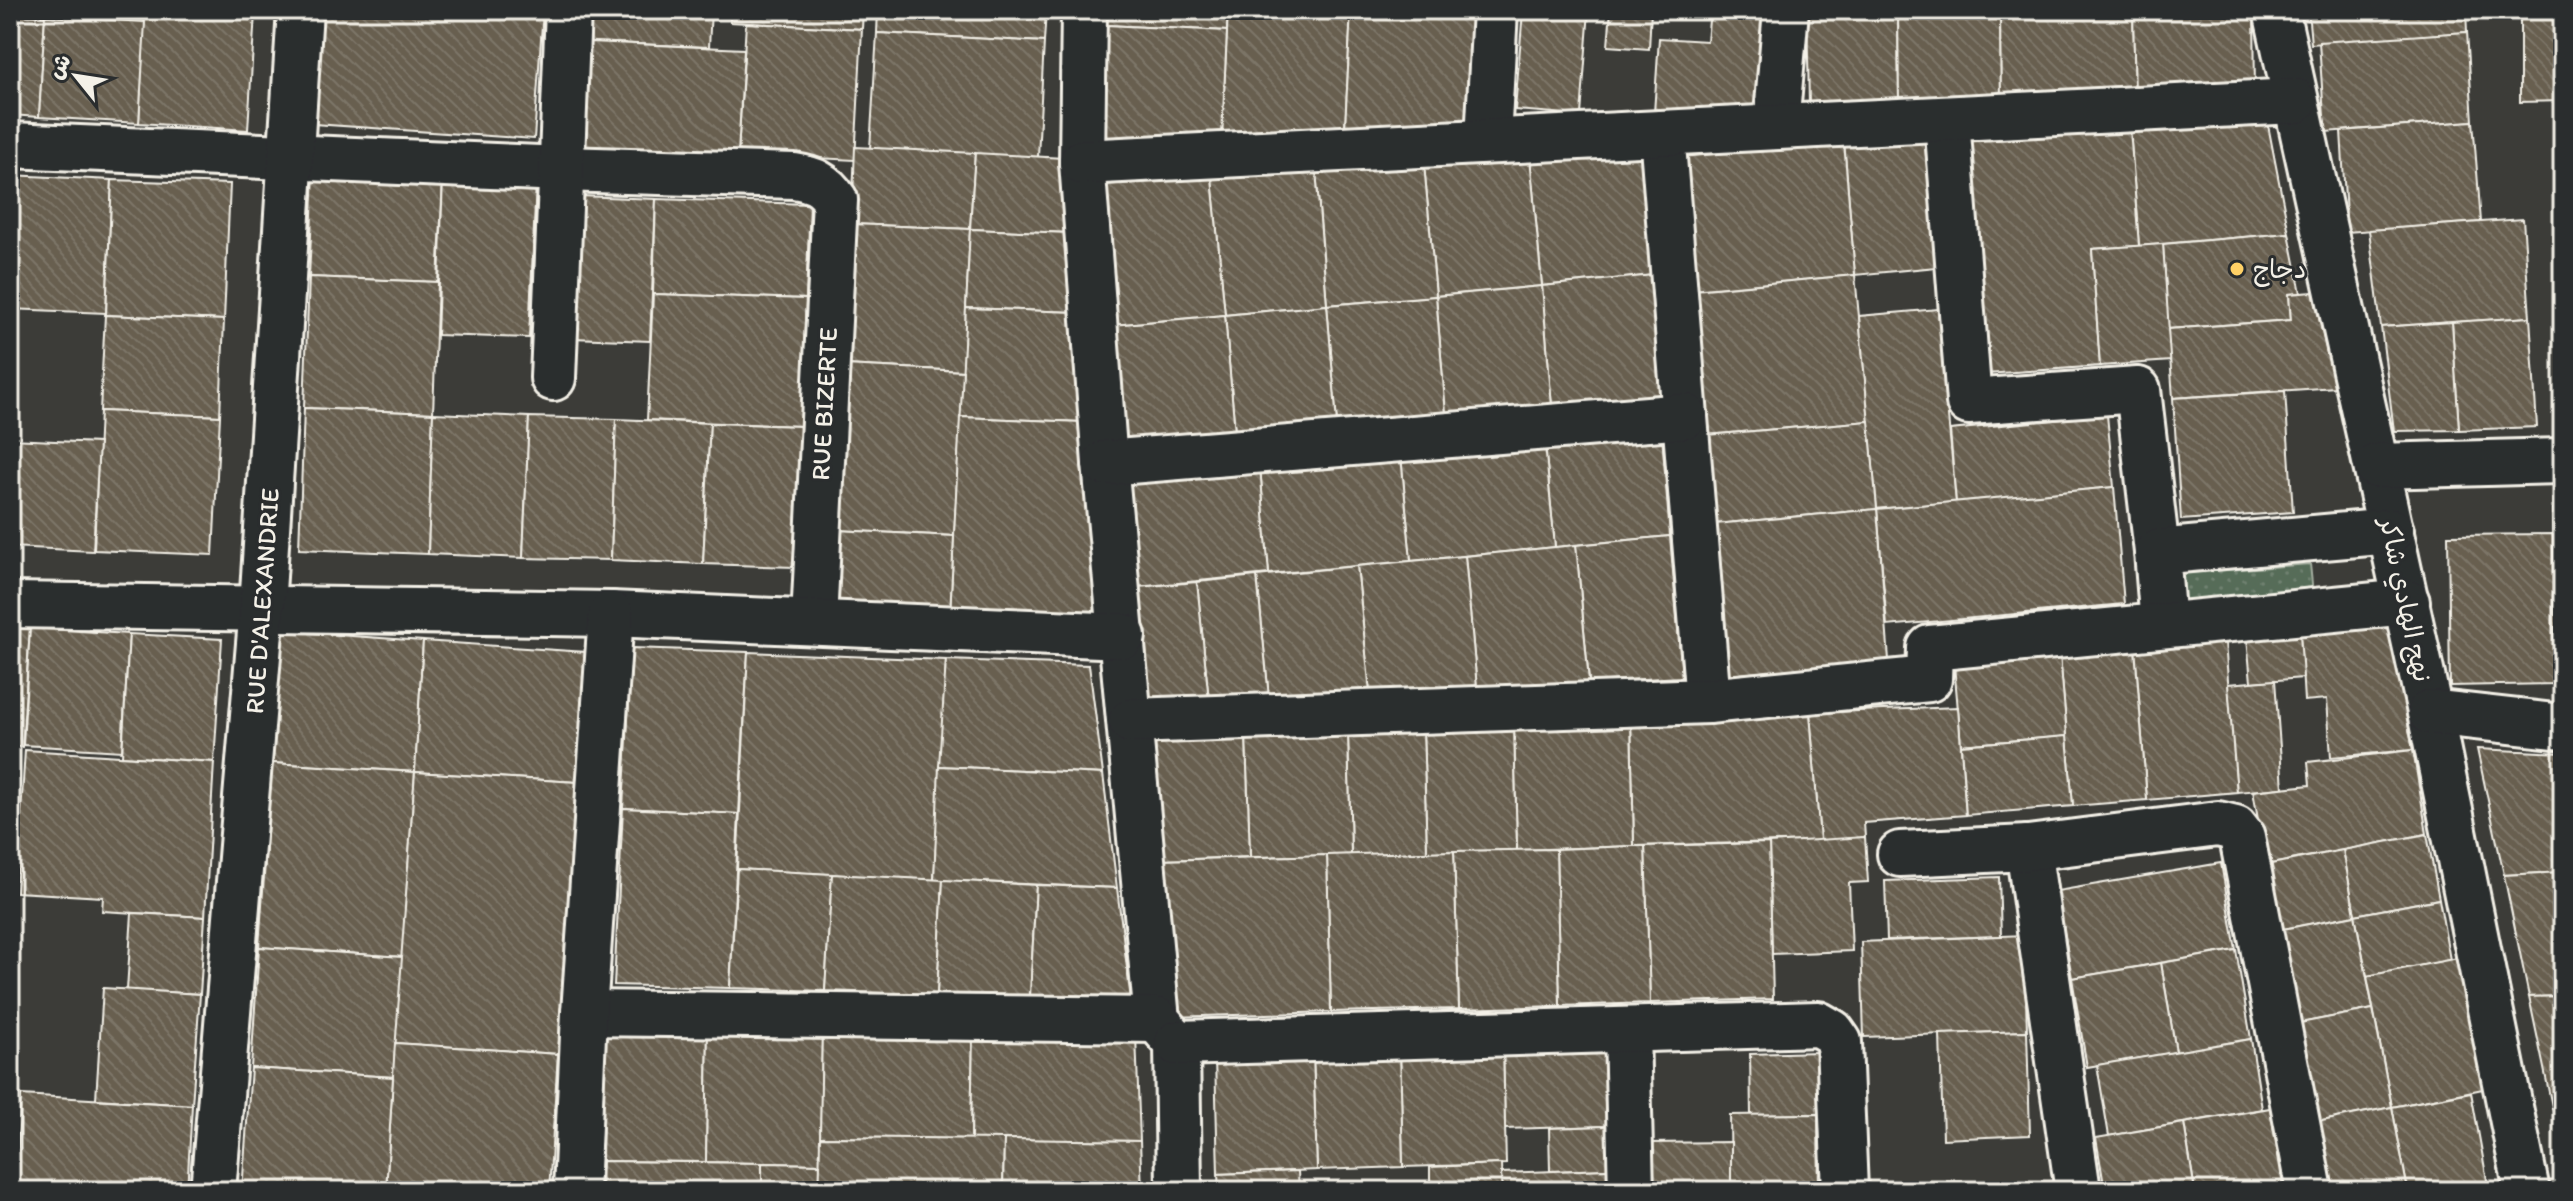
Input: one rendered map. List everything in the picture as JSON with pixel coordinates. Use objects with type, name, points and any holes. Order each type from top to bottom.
[{"type":"street","name":"RUE D'ALEXANDRIE","points":[[213,1191],[262,608],[300,10]]},
{"type":"street","points":[[553,378],[568,10]]},
{"type":"street","points":[[1084,10],[1082,162],[1105,463],[1167,1031],[1179,1191]]},
{"type":"street","points":[[1488,140],[1495,10]]},
{"type":"street","points":[[1776,127],[1786,10]]},
{"type":"street","name":"نهج الهادي شاكر","points":[[2276,10],[2430,712],[2538,1184]]},
{"type":"street","points":[[1082,162],[2295,101]]},
{"type":"street","points":[[1947,120],[1969,402],[2138,390],[2163,625]]},
{"type":"street","points":[[1662,133],[1708,701]]},
{"type":"street","points":[[10,145],[562,169]]},
{"type":"street","name":"RUE BIZERTE","points":[[562,169],[794,176],[812,179],[827,189],[835,200],[814,621]]},
{"type":"street","points":[[1105,463],[1685,416]]},
{"type":"street","points":[[2377,466],[2563,461]]},
{"type":"street","points":[[2157,552],[2391,531]]},
{"type":"street","points":[[1131,721],[1708,701],[1929,679],[1930,648],[2407,602]]},
{"type":"street","points":[[10,605],[611,614],[1123,636]]},
{"type":"street","points":[[576,1191],[584,1013],[611,614]]},
{"type":"street","points":[[2430,712],[2563,727]]},
{"type":"street","points":[[1900,854],[2028,848],[2218,824],[2237,830],[2242,837],[2310,1191]]},
{"type":"street","points":[[2028,848],[2078,1191]]},
{"type":"street","points":[[584,1013],[1167,1031],[1627,1031],[1818,1024],[1828,1029],[1839,1042],[1845,1191]]},
{"type":"street","points":[[1627,1031],[1631,1191]]},
{"type":"green space","points":[[2310,564],[2313,594],[2174,604],[2171,574]]},
{"type":"building","points":[[145,10],[255,12],[248,130],[139,123]]},
{"type":"building","points":[[322,10],[543,10],[534,139],[314,124]]},
{"type":"building","points":[[591,10],[711,10],[709,47],[590,42]]},
{"type":"building","points":[[730,10],[863,10],[862,29],[730,22]]},
{"type":"building","points":[[878,10],[1046,10],[1044,42],[877,33]]},
{"type":"building","points":[[1106,10],[1228,10],[1227,31],[1106,25]]},
{"type":"building","points":[[1228,10],[1351,10],[1345,128],[1222,135]]},
{"type":"building","points":[[1351,10],[1481,10],[1475,119],[1345,128]]},
{"type":"building","points":[[1523,10],[1589,10],[1581,115],[1515,110]]},
{"type":"building","points":[[1611,10],[1651,10],[1649,49],[1608,46]]},
{"type":"building","points":[[1710,10],[1772,10],[1765,108],[1654,113],[1659,38],[1707,41]]},
{"type":"building","points":[[1807,10],[1898,10],[1899,101],[1809,103]]},
{"type":"building","points":[[1898,10],[2000,10],[2001,99],[1899,101]]},
{"type":"building","points":[[2000,10],[2133,10],[2135,96],[2001,99]]},
{"type":"building","points":[[2133,10],[2254,10],[2255,93],[2135,96]]},
{"type":"building","points":[[2308,10],[2466,10],[2467,32],[2311,44]]},
{"type":"building","points":[[10,15],[45,16],[39,117],[10,115]]},
{"type":"building","points":[[45,16],[145,22],[139,123],[39,117]]},
{"type":"building","points":[[2563,17],[2563,101],[2520,102],[2520,18]]},
{"type":"building","points":[[746,23],[862,29],[855,160],[738,154]]},
{"type":"building","points":[[1106,25],[1227,31],[1222,135],[1102,143]]},
{"type":"building","points":[[2467,32],[2473,121],[2325,132],[2319,42]]},
{"type":"building","points":[[877,33],[1044,42],[1038,157],[870,149]]},
{"type":"building","points":[[590,42],[744,49],[738,154],[584,147]]},
{"type":"building","points":[[2267,120],[2289,233],[2139,246],[2130,129]]},
{"type":"building","points":[[2473,121],[2481,222],[2347,232],[2341,131]]},
{"type":"building","points":[[2130,129],[2139,246],[2092,249],[2100,366],[1986,374],[1971,140]]},
{"type":"building","points":[[1924,135],[1936,267],[1855,275],[1844,142]]},
{"type":"building","points":[[1844,142],[1855,275],[1694,290],[1682,157]]},
{"type":"building","points":[[855,147],[975,153],[970,229],[852,224]]},
{"type":"building","points":[[1644,149],[1654,275],[1542,286],[1530,157]]},
{"type":"building","points":[[975,153],[1063,158],[1069,233],[970,229]]},
{"type":"building","points":[[1530,157],[1542,286],[1436,296],[1424,164]]},
{"type":"building","points":[[1424,164],[1436,296],[1327,305],[1316,171]]},
{"type":"building","points":[[1316,171],[1327,305],[1225,315],[1212,178]]},
{"type":"building","points":[[314,174],[443,179],[438,282],[309,277]]},
{"type":"building","points":[[10,175],[112,180],[106,313],[10,309]]},
{"type":"building","points":[[1212,178],[1225,315],[1113,325],[1101,185]]},
{"type":"building","points":[[443,179],[536,181],[529,338],[437,335]]},
{"type":"building","points":[[112,180],[230,184],[224,320],[106,315]]},
{"type":"building","points":[[579,196],[656,199],[650,341],[573,338]]},
{"type":"building","points":[[656,199],[810,204],[806,299],[653,294]]},
{"type":"building","points":[[2523,219],[2530,317],[2381,327],[2369,230]]},
{"type":"building","points":[[852,224],[970,229],[963,371],[844,365]]},
{"type":"building","points":[[970,229],[1069,233],[1074,312],[966,308]]},
{"type":"building","points":[[2289,233],[2301,293],[2289,294],[2291,320],[2168,329],[2163,244]]},
{"type":"building","points":[[2163,244],[2171,361],[2100,366],[2092,249]]},
{"type":"building","points":[[1654,275],[1663,397],[1552,407],[1542,286]]},
{"type":"building","points":[[1855,275],[1869,421],[1707,435],[1694,290]]},
{"type":"building","points":[[309,277],[438,282],[433,413],[304,408]]},
{"type":"building","points":[[1542,286],[1552,407],[1446,415],[1436,296]]},
{"type":"building","points":[[2313,292],[2335,387],[2173,398],[2168,329],[2291,320],[2289,294]]},
{"type":"building","points":[[653,294],[806,299],[801,426],[647,420]]},
{"type":"building","points":[[1436,296],[1446,415],[1337,424],[1327,305]]},
{"type":"building","points":[[1327,305],[1337,424],[1235,433],[1225,315]]},
{"type":"building","points":[[966,308],[1074,312],[1082,422],[960,417]]},
{"type":"building","points":[[1938,309],[1956,502],[1877,509],[1859,316]]},
{"type":"building","points":[[105,315],[224,320],[220,416],[100,411]]},
{"type":"building","points":[[1225,315],[1235,433],[1124,442],[1113,325]]},
{"type":"building","points":[[2530,317],[2537,427],[2459,430],[2452,322]]},
{"type":"building","points":[[2452,322],[2459,430],[2394,431],[2381,327]]},
{"type":"building","points":[[844,365],[963,371],[954,536],[836,530]]},
{"type":"building","points":[[2285,391],[2293,512],[2181,520],[2173,398]]},
{"type":"building","points":[[304,408],[433,413],[428,554],[299,549]]},
{"type":"building","points":[[100,411],[220,416],[213,555],[94,550]]},
{"type":"building","points":[[433,413],[529,417],[523,558],[428,554]]},
{"type":"building","points":[[2107,415],[2114,487],[1956,502],[1950,430]]},
{"type":"building","points":[[529,417],[616,419],[611,560],[523,558]]},
{"type":"building","points":[[960,417],[1082,422],[1096,620],[950,613]]},
{"type":"building","points":[[616,419],[710,423],[703,564],[611,560]]},
{"type":"building","points":[[1869,421],[1877,509],[1715,524],[1707,435]]},
{"type":"building","points":[[710,423],[801,426],[795,567],[703,564]]},
{"type":"building","points":[[1662,435],[1670,536],[1555,547],[1545,445]]},
{"type":"building","points":[[10,439],[99,443],[93,551],[10,547]]},
{"type":"building","points":[[1545,445],[1555,547],[1411,561],[1401,456]]},
{"type":"building","points":[[1401,456],[1411,561],[1269,574],[1260,467]]},
{"type":"building","points":[[1260,467],[1269,574],[1138,587],[1128,478]]},
{"type":"building","points":[[2114,487],[2124,604],[1887,626],[1877,509]]},
{"type":"building","points":[[1877,509],[1889,660],[1728,675],[1715,524]]},
{"type":"building","points":[[2552,509],[2563,509],[2563,645],[2554,645]]},
{"type":"building","points":[[836,530],[954,536],[950,613],[832,608]]},
{"type":"building","points":[[2553,534],[2554,684],[2450,686],[2448,535]]},
{"type":"building","points":[[1670,536],[1682,677],[1589,682],[1576,545]]},
{"type":"building","points":[[1576,545],[1589,682],[1477,688],[1465,556]]},
{"type":"building","points":[[1465,556],[1477,688],[1370,693],[1357,566]]},
{"type":"building","points":[[1357,566],[1370,693],[1269,698],[1257,576]]},
{"type":"building","points":[[1257,576],[1269,698],[1209,701],[1197,582]]},
{"type":"building","points":[[1197,582],[1209,701],[1150,704],[1138,587]]},
{"type":"building","points":[[10,626],[30,628],[22,747],[10,746]]},
{"type":"building","points":[[2390,626],[2413,750],[2331,757],[2327,699],[2304,701],[2300,634]]},
{"type":"building","points":[[30,628],[129,634],[122,751],[23,745]]},
{"type":"building","points":[[280,631],[423,641],[415,772],[272,763]]},
{"type":"building","points":[[129,634],[222,639],[214,762],[122,756]]},
{"type":"building","points":[[2300,634],[2303,678],[2251,682],[2247,638]]},
{"type":"building","points":[[423,641],[586,652],[577,782],[415,772]]},
{"type":"building","points":[[2225,642],[2237,792],[2147,800],[2135,649]]},
{"type":"building","points":[[632,648],[748,652],[739,814],[623,808]]},
{"type":"building","points":[[2135,649],[2147,800],[2073,806],[2060,655]]},
{"type":"building","points":[[748,652],[946,660],[934,880],[737,869]]},
{"type":"building","points":[[2060,655],[2067,736],[1961,745],[1954,664]]},
{"type":"building","points":[[946,660],[1089,665],[1103,774],[939,766]]},
{"type":"building","points":[[2275,680],[2283,788],[2237,792],[2228,684]]},
{"type":"building","points":[[1958,707],[1966,815],[1864,823],[1865,837],[1820,841],[1810,713]]},
{"type":"building","points":[[1810,713],[1820,841],[1634,846],[1631,721]]},
{"type":"building","points":[[1631,721],[1634,846],[1517,850],[1514,726]]},
{"type":"building","points":[[1514,726],[1517,850],[1427,852],[1423,730]]},
{"type":"building","points":[[1423,730],[1427,852],[1351,855],[1348,734]]},
{"type":"building","points":[[1348,734],[1351,855],[1250,857],[1246,738]]},
{"type":"building","points":[[2067,736],[2073,806],[1966,815],[1961,745]]},
{"type":"building","points":[[1246,738],[1250,857],[1162,860],[1155,742]]},
{"type":"building","points":[[2477,749],[2563,753],[2563,872],[2504,875]]},
{"type":"building","points":[[25,750],[214,762],[205,917],[102,911],[103,897],[16,892]]},
{"type":"building","points":[[2413,750],[2427,834],[2266,865],[2253,791],[2310,785],[2308,762]]},
{"type":"building","points":[[272,763],[415,772],[402,957],[259,947]]},
{"type":"building","points":[[939,766],[1103,774],[1117,888],[934,880]]},
{"type":"building","points":[[415,772],[577,782],[558,1054],[395,1043]]},
{"type":"building","points":[[623,808],[739,814],[730,988],[614,985]]},
{"type":"building","points":[[2427,834],[2439,899],[2355,915],[2343,850]]},
{"type":"building","points":[[1865,837],[1868,882],[1849,883],[1852,951],[1772,954],[1769,843]]},
{"type":"building","points":[[1769,843],[1773,999],[1650,1003],[1645,846]]},
{"type":"building","points":[[1645,846],[1650,1003],[1560,1006],[1556,849]]},
{"type":"building","points":[[1556,849],[1560,1006],[1459,1009],[1454,851]]},
{"type":"building","points":[[2343,850],[2355,915],[2278,930],[2266,865]]},
{"type":"building","points":[[1454,851],[1459,1009],[1331,1012],[1327,855]]},
{"type":"building","points":[[1327,855],[1331,1012],[1172,1017],[1162,860]]},
{"type":"building","points":[[2221,863],[2236,950],[2072,978],[2057,891]]},
{"type":"building","points":[[737,869],[832,874],[825,991],[730,988]]},
{"type":"building","points":[[2563,872],[2563,996],[2529,997],[2504,875]]},
{"type":"building","points":[[832,874],[943,880],[937,995],[825,991]]},
{"type":"building","points":[[1999,877],[2001,936],[1887,940],[1885,881]]},
{"type":"building","points":[[943,880],[1036,885],[1030,997],[937,995]]},
{"type":"building","points":[[1036,885],[1117,888],[1131,1000],[1030,997]]},
{"type":"building","points":[[2439,899],[2450,960],[2367,976],[2355,915]]},
{"type":"building","points":[[132,913],[205,917],[200,994],[127,990]]},
{"type":"building","points":[[2355,915],[2373,1009],[2295,1024],[2278,930]]},
{"type":"building","points":[[2024,935],[2027,1031],[1864,1037],[1861,942]]},
{"type":"building","points":[[259,947],[402,957],[393,1077],[251,1068]]},
{"type":"building","points":[[2236,950],[2251,1039],[2176,1052],[2161,963]]},
{"type":"building","points":[[2458,958],[2483,1089],[2392,1107],[2367,976]]},
{"type":"building","points":[[2161,963],[2176,1052],[2087,1067],[2072,978]]},
{"type":"building","points":[[103,988],[200,994],[192,1105],[96,1099]]},
{"type":"building","points":[[2563,996],[2563,1115],[2554,1116],[2529,997]]},
{"type":"building","points":[[2373,1009],[2392,1107],[2312,1123],[2295,1024]]},
{"type":"building","points":[[604,1027],[708,1029],[706,1162],[602,1161]]},
{"type":"building","points":[[708,1029],[822,1030],[820,1164],[706,1162]]},
{"type":"building","points":[[822,1030],[973,1033],[971,1139],[820,1137]]},
{"type":"building","points":[[2027,1031],[2030,1135],[1943,1139],[1940,1034]]},
{"type":"building","points":[[973,1033],[1136,1035],[1140,1141],[971,1139]]},
{"type":"building","points":[[2251,1039],[2262,1109],[2109,1136],[2097,1065]]},
{"type":"building","points":[[395,1043],[558,1054],[549,1191],[386,1191]]},
{"type":"building","points":[[1605,1044],[1607,1126],[1505,1129],[1503,1048]]},
{"type":"building","points":[[1503,1048],[1506,1164],[1403,1167],[1400,1051]]},
{"type":"building","points":[[1400,1051],[1403,1167],[1317,1170],[1313,1054]]},
{"type":"building","points":[[1817,1052],[1818,1114],[1751,1115],[1750,1054]]},
{"type":"building","points":[[1313,1054],[1317,1170],[1218,1174],[1215,1057]]},
{"type":"building","points":[[251,1068],[393,1077],[386,1191],[242,1191]]},
{"type":"building","points":[[2471,1092],[2489,1191],[2408,1191],[2392,1107]]},
{"type":"building","points":[[21,1095],[192,1105],[187,1191],[15,1191]]},
{"type":"building","points":[[2392,1107],[2408,1191],[2325,1191],[2312,1123]]},
{"type":"building","points":[[2270,1108],[2284,1191],[2195,1191],[2184,1123]]},
{"type":"building","points":[[1818,1114],[1819,1191],[1731,1191],[1730,1115]]},
{"type":"building","points":[[2184,1123],[2195,1191],[2105,1191],[2096,1138]]},
{"type":"building","points":[[1607,1126],[1609,1169],[1550,1171],[1549,1128]]},
{"type":"building","points":[[820,1137],[1004,1139],[1003,1191],[819,1191]]},
{"type":"building","points":[[1004,1139],[1140,1141],[1142,1191],[1003,1191]]},
{"type":"building","points":[[1731,1142],[1731,1191],[1647,1191],[1647,1143]]},
{"type":"building","points":[[602,1161],[762,1163],[762,1191],[601,1191]]},
{"type":"building","points":[[762,1163],[820,1164],[819,1191],[762,1191]]},
{"type":"building","points":[[1501,1164],[1502,1191],[1430,1191],[1430,1167]]},
{"type":"building","points":[[1609,1169],[1610,1191],[1502,1191],[1501,1173]]},
{"type":"building","points":[[1298,1171],[1299,1191],[1219,1191],[1218,1174]]},
{"type":"building","points":[[1430,1185],[1430,1191],[1299,1191],[1299,1190]]},
{"type":"place","name":"دجاج","points":[[2237,269]]}]
